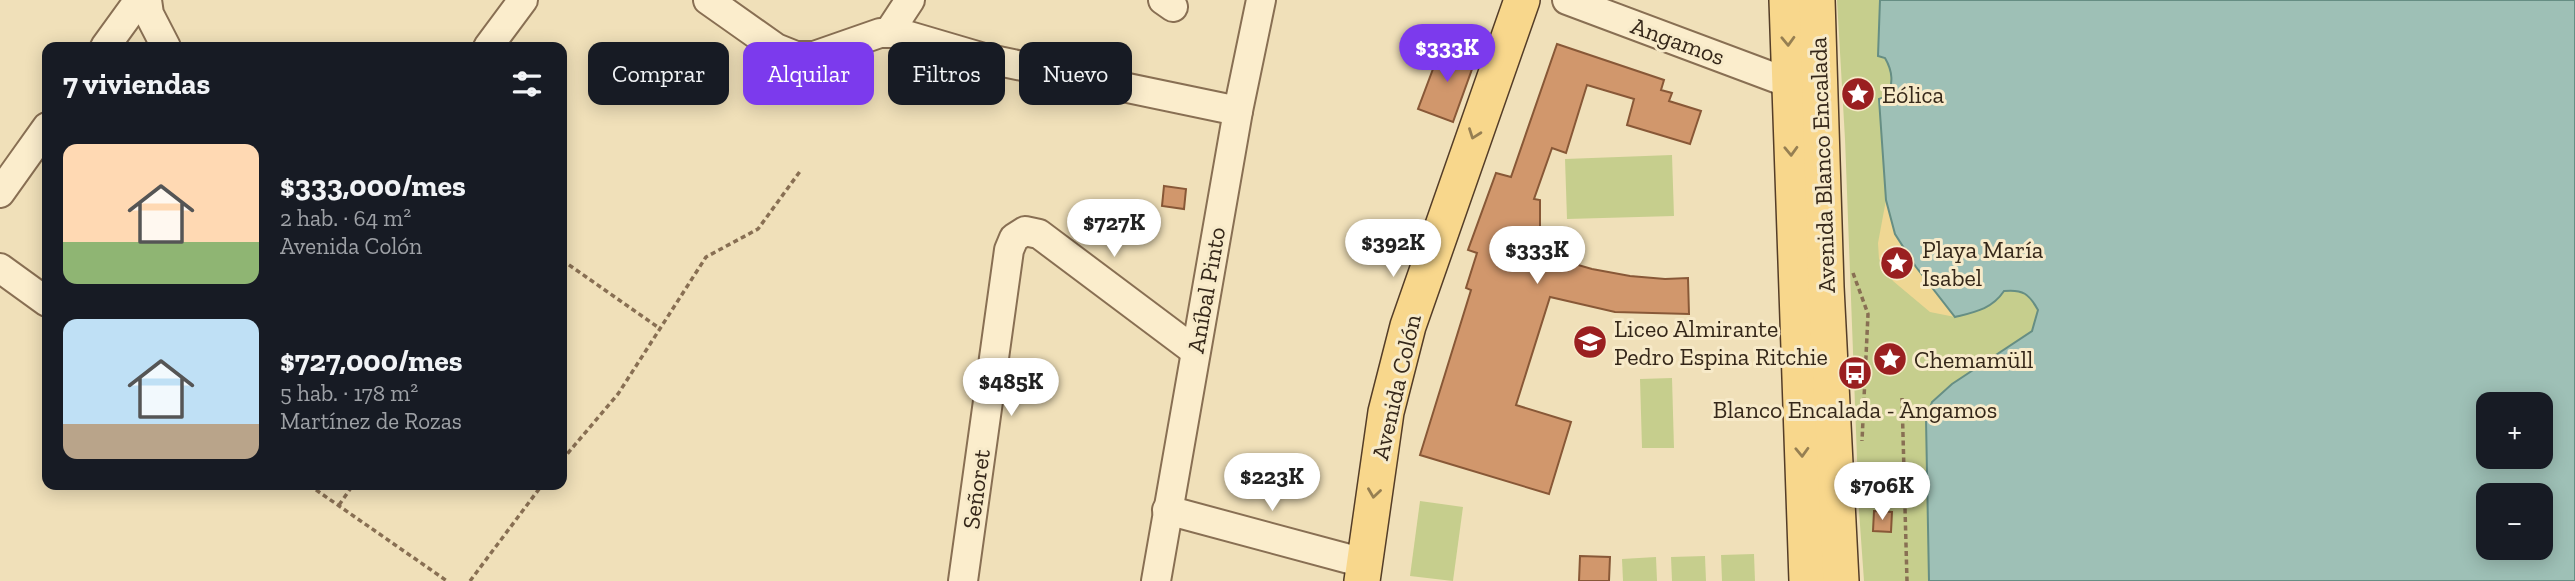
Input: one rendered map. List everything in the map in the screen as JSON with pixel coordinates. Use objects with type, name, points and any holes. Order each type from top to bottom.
[{"type":"main road","name":"Avenida Colón","points":[[1363,572],[1386,412],[1405,337],[1522,0]]},
{"type":"main road","name":"Avenida Blanco Encalada","points":[[1787,0],[1807,581]]},
{"type":"main road","name":"Avenida Blanco Encalada","points":[[1817,0],[1840,581]]},
{"type":"street","points":[[109,42],[139,0]]},
{"type":"street","points":[[147,0],[149,13],[164,42]]},
{"type":"street","points":[[492,42],[523,0]]},
{"type":"street","points":[[708,0],[776,48],[796,57],[814,56],[889,32],[911,35],[984,58],[1038,71],[1238,111]]},
{"type":"street","points":[[889,32],[910,0]]},
{"type":"street","name":"Aníbal Pinto","points":[[1156,581],[1238,111],[1261,0]]},
{"type":"street","name":"Angamos","points":[[1567,0],[1790,83]]},
{"type":"street","points":[[0,193],[42,134]]},
{"type":"street","name":"Señoret","points":[[963,581],[1009,250],[1014,238],[1032,231],[1039,234],[1195,351]]},
{"type":"street","points":[[0,268],[42,298]]},
{"type":"street","points":[[1167,510],[1363,572]]},
{"type":"path","points":[[567,454],[618,394],[706,257],[758,229],[801,170]]},
{"type":"path","points":[[567,264],[659,328]]},
{"type":"path","points":[[1902,398],[1907,581]]},
{"type":"path","points":[[316,490],[447,581]]},
{"type":"path","points":[[339,505],[350,490]]},
{"type":"path","points":[[470,581],[538,490]]},
{"type":"green space","points":[[1837,0],[1880,0],[1878,56],[1885,58],[1891,78],[1885,97],[1886,196],[2029,295],[2038,310],[2032,331],[1952,384],[1932,402],[1926,419],[1929,581],[1864,581]]},
{"type":"green space","points":[[1672,155],[1674,216],[1567,219],[1565,159]]},
{"type":"green space","points":[[1672,378],[1674,448],[1642,448],[1640,379]]},
{"type":"green space","points":[[1420,501],[1463,507],[1453,581],[1410,576]]},
{"type":"green space","points":[[1754,554],[1755,581],[1722,581],[1721,555]]},
{"type":"green space","points":[[1705,556],[1706,581],[1672,581],[1671,557]]},
{"type":"green space","points":[[1656,557],[1657,581],[1623,581],[1622,559]]},
{"type":"sand","name":"Playa María Isabel","points":[[1886,200],[1895,234],[1916,267],[1955,317],[1930,312],[1893,281],[1879,259],[1878,243]]},
{"type":"water","points":[[1880,0],[2575,0],[2575,581],[1929,581],[1926,419],[1932,402],[1952,384],[2032,331],[2038,310],[2025,294],[2004,291],[1988,306],[1955,317],[1916,267],[1895,234],[1886,200],[1879,99],[1885,97],[1890,88],[1891,78],[1885,58],[1878,56]]},
{"type":"building","points":[[1557,44],[1664,80],[1661,90],[1672,93],[1669,101],[1701,111],[1690,144],[1627,125],[1634,99],[1587,85],[1566,153],[1552,148],[1534,199],[1540,200],[1540,254],[1592,269],[1630,276],[1688,278],[1689,314],[1615,312],[1550,297],[1516,405],[1571,422],[1549,494],[1420,455],[1471,290],[1466,288],[1477,253],[1468,250],[1496,173],[1511,177]]},
{"type":"building","points":[[1442,45],[1476,58],[1453,122],[1418,109]]},
{"type":"building","points":[[1164,186],[1186,189],[1184,209],[1162,206]]},
{"type":"building","points":[[1874,511],[1892,512],[1891,532],[1873,531]]},
{"type":"building","points":[[1580,556],[1610,557],[1609,581],[1579,581]]},
{"type":"place","name":"Eólica","points":[[1858,94]]},
{"type":"place","name":"Playa María Isabel","points":[[1897,263]]},
{"type":"place","name":"Liceo Almirante Pedro Espina Ritchie","points":[[1590,342]]},
{"type":"place","name":"Chemamüll","points":[[1890,359]]},
{"type":"place","name":"Blanco Encalada - Angamos","points":[[1855,373]]}]
